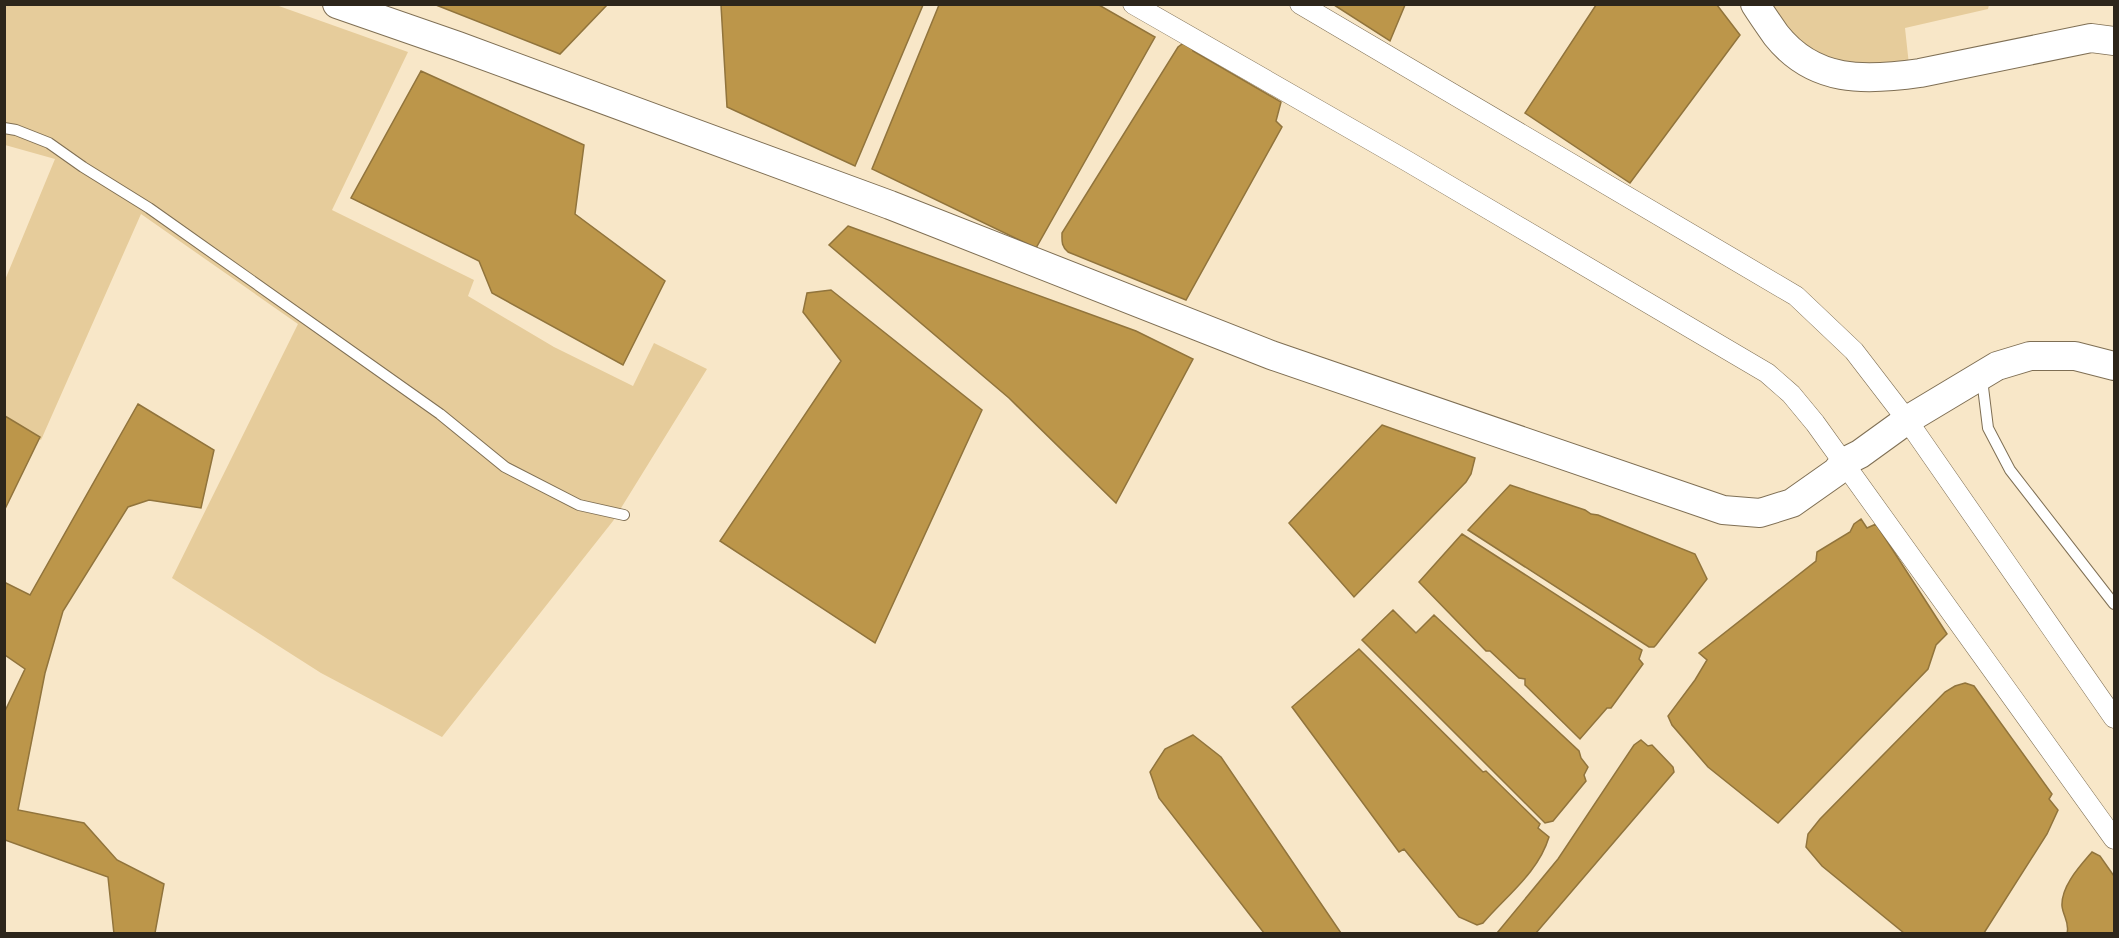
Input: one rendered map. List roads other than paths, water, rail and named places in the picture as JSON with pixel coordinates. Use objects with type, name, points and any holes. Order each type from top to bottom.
[{"type":"street","points":[[337,4],[458,46],[890,205],[1271,356],[1723,510],[1760,513],[1792,503],[1903,423],[1997,366],[2030,356],[2075,356],[2115,366]]},
{"type":"street","points":[[1133,4],[1407,161],[1767,373],[1791,394],[1852,458],[2115,839]]},
{"type":"street","points":[[1300,4],[1796,296],[1854,351],[2115,718]]},
{"type":"street","points":[[1755,4],[1777,36],[1800,58],[1817,69],[1860,77],[1892,77],[1920,73],[2091,38],[2115,41]]},
{"type":"lane","points":[[4,128],[16,130],[49,143],[149,208],[440,414],[505,467],[579,505],[624,515]]},
{"type":"lane","points":[[1982,375],[1988,428],[2010,470],[2115,604]]}]
